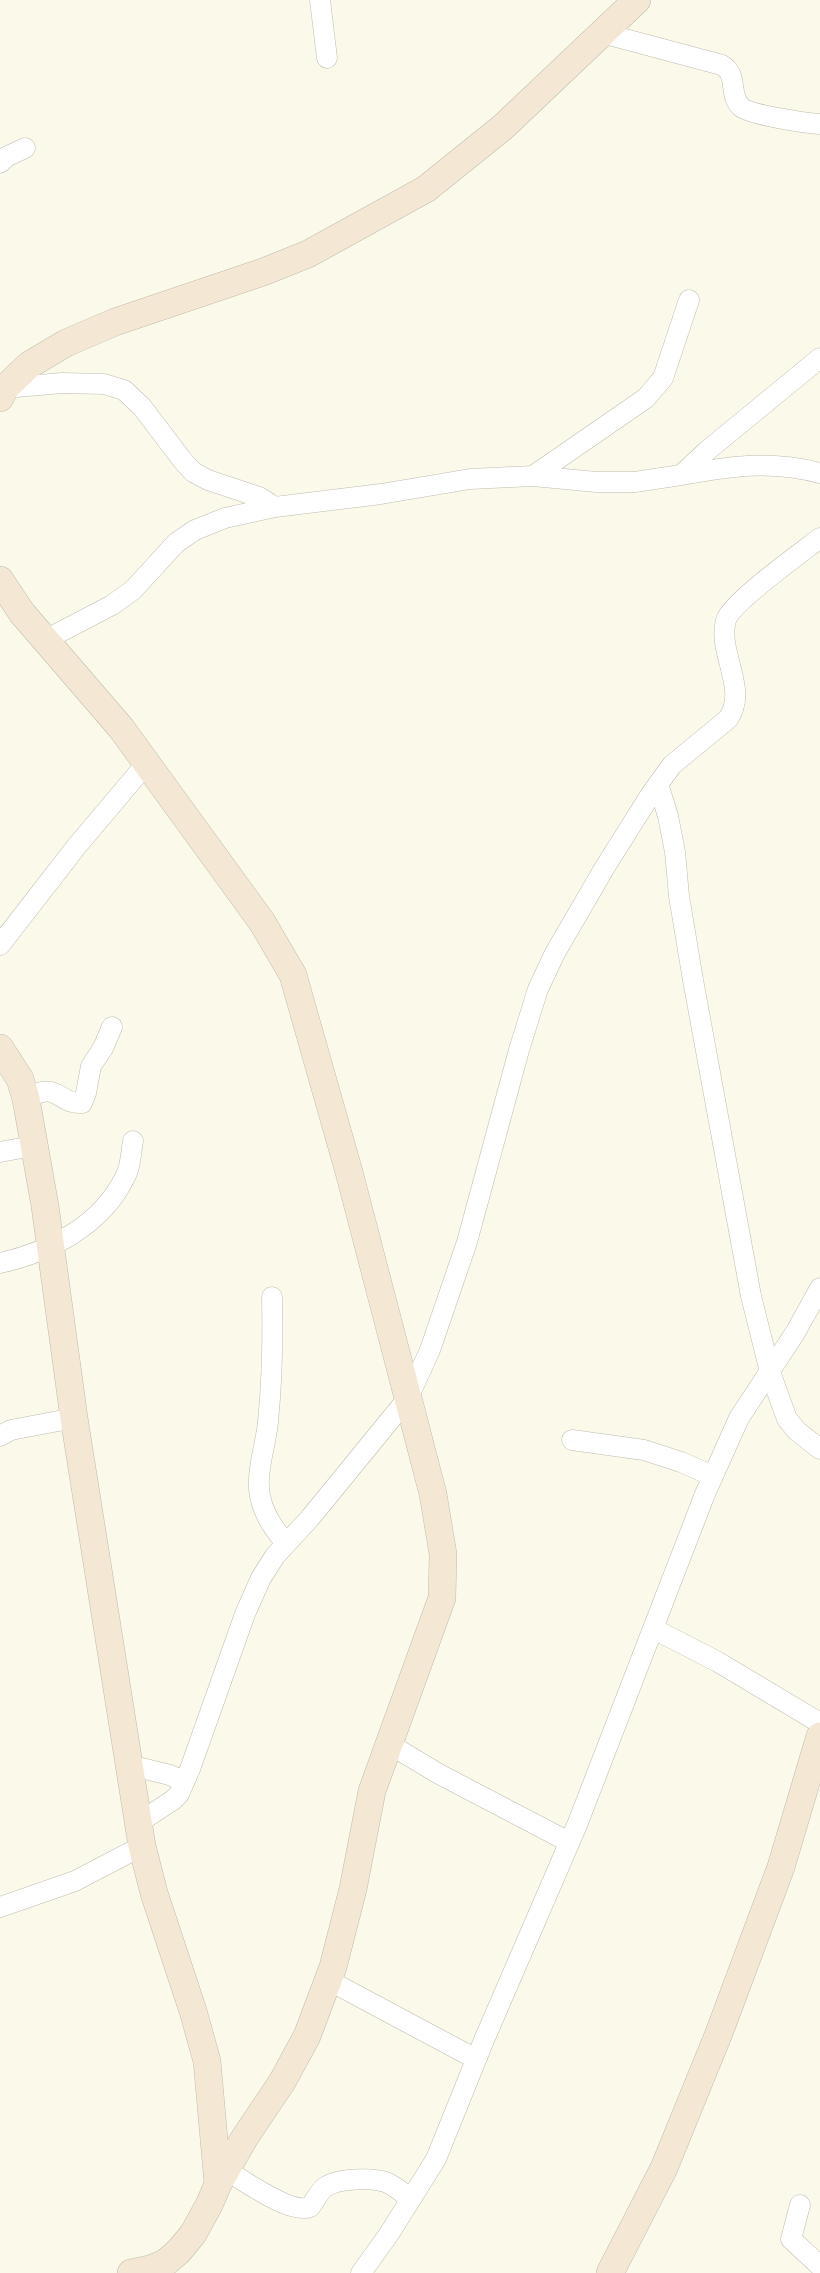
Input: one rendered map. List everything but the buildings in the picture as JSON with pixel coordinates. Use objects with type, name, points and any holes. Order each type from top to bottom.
[{"type":"street","points":[[320,0],[327,58]]},
{"type":"street","points":[[3,393],[29,365],[66,343],[115,322],[263,272],[308,254],[426,189],[503,127],[637,0]]},
{"type":"street","points":[[602,33],[722,65],[732,74],[736,100],[741,107],[751,113],[820,124]]},
{"type":"street","points":[[0,163],[6,157],[25,148]]},
{"type":"street","points":[[533,476],[646,398],[654,389],[663,378],[689,300]]},
{"type":"street","points":[[681,475],[820,358]]},
{"type":"street","points":[[3,393],[62,383],[104,384],[124,390],[142,407],[193,472],[208,480],[259,497],[275,507]]},
{"type":"street","points":[[47,639],[112,605],[133,590],[176,543],[195,530],[225,518],[275,507],[381,494],[470,479],[533,476],[576,481],[626,482],[765,464],[795,466],[820,473]]},
{"type":"street","points":[[0,1906],[75,1881],[140,1835],[173,1800],[184,1782],[245,1614],[261,1578],[275,1556],[408,1398],[430,1350],[467,1242],[519,1050],[538,989],[555,952],[605,867],[672,765],[728,719],[735,710],[736,693],[725,635],[726,619],[742,601],[820,538]]},
{"type":"street","points":[[0,580],[22,613],[47,639],[121,728],[262,922],[293,975],[349,1172],[433,1494],[443,1554],[442,1598],[372,1791],[353,1889],[328,1980],[307,2036],[287,2073],[222,2177],[193,2234],[165,2263],[131,2273]]},
{"type":"street","points":[[0,945],[76,847],[146,764]]},
{"type":"street","points":[[658,784],[668,816],[693,980],[751,1296],[770,1372],[786,1419],[820,1449]]},
{"type":"street","points":[[26,1099],[46,1091],[57,1092],[74,1104],[82,1103],[87,1093],[91,1066],[103,1048],[112,1027]]},
{"type":"street","points":[[0,1048],[20,1079],[26,1099],[140,1835],[154,1893],[207,2061],[222,2177]]},
{"type":"street","points":[[0,1263],[50,1246],[88,1223],[116,1194],[127,1174],[133,1141]]},
{"type":"street","points":[[0,1152],[33,1146]]},
{"type":"street","points":[[361,2273],[389,2235],[436,2159],[476,2059],[569,1842],[713,1476],[740,1418],[795,1334],[820,1288]]},
{"type":"street","points":[[272,1297],[273,1334],[269,1413],[260,1468],[260,1499],[271,1524],[286,1544]]},
{"type":"street","points":[[0,1436],[11,1430],[74,1418]]},
{"type":"street","points":[[572,1440],[644,1450],[681,1462],[713,1476]]},
{"type":"street","points":[[654,1629],[718,1662],[820,1723]]},
{"type":"street","points":[[610,2273],[664,2168],[719,2033],[781,1866],[820,1736]]},
{"type":"street","points":[[389,1744],[439,1774],[569,1842]]},
{"type":"street","points":[[129,1765],[170,1775],[184,1782]]},
{"type":"street","points":[[328,1980],[476,2059]]},
{"type":"street","points":[[222,2177],[299,2209],[310,2207],[322,2189],[339,2181],[361,2180],[389,2183],[411,2199]]},
{"type":"street","points":[[800,2205],[791,2239],[820,2266]]}]
